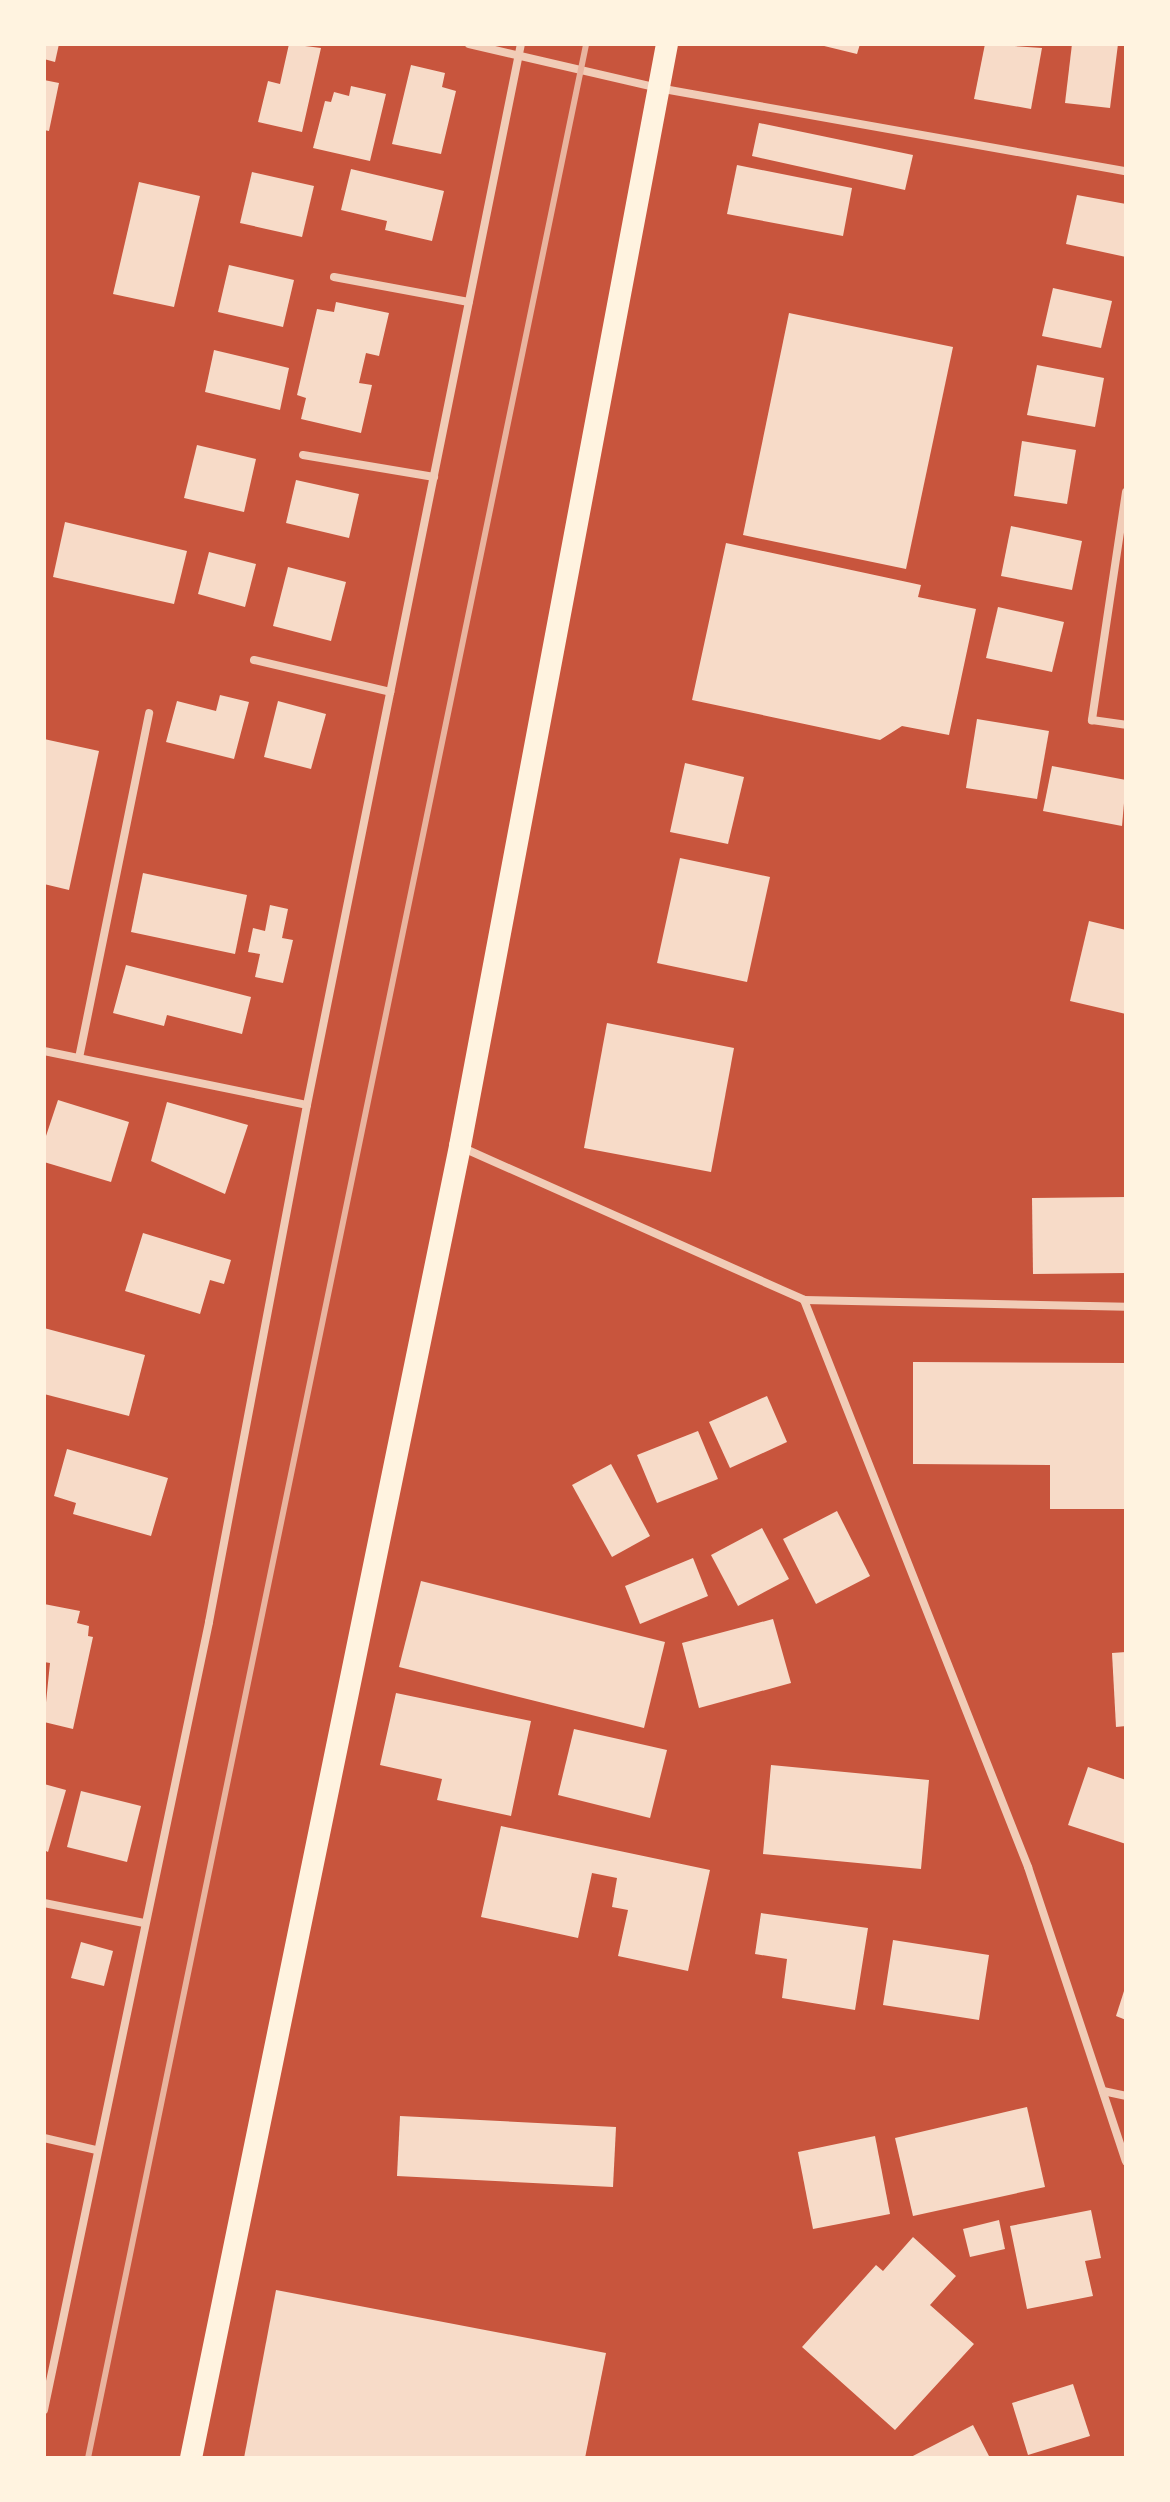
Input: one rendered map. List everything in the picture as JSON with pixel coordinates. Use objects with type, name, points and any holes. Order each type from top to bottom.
[{"type":"highway","points":[[191,2458],[460,1146],[667,44]]},
{"type":"street","points":[[469,44],[658,88],[1126,171]]},
{"type":"street","points":[[44,2410],[209,1622],[307,1105],[521,44]]},
{"type":"street","points":[[334,277],[469,302]]},
{"type":"street","points":[[303,455],[434,477]]},
{"type":"street","points":[[1126,492],[1092,720],[1126,725]]},
{"type":"street","points":[[254,660],[390,692]]},
{"type":"street","points":[[79,1058],[149,713]]},
{"type":"street","points":[[44,1051],[307,1105]]},
{"type":"street","points":[[460,1146],[804,1300],[1126,1307]]},
{"type":"street","points":[[804,1300],[1028,1867],[1126,2161]]},
{"type":"street","points":[[44,1903],[144,1923]]},
{"type":"street","points":[[1103,2091],[1126,2096]]},
{"type":"street","points":[[44,2138],[96,2150]]},
{"type":"building","points":[[44,44],[59,44],[55,62],[44,59]]},
{"type":"building","points":[[289,44],[321,48],[302,132],[258,122],[268,81],[280,84]]},
{"type":"building","points":[[816,44],[860,44],[857,54]]},
{"type":"building","points":[[985,44],[1042,48],[1031,109],[974,99]]},
{"type":"building","points":[[1072,44],[1118,44],[1110,108],[1065,103]]},
{"type":"building","points":[[411,65],[445,73],[442,87],[456,91],[441,154],[392,144]]},
{"type":"building","points":[[44,80],[59,83],[49,131],[44,130]]},
{"type":"building","points":[[351,86],[386,94],[370,161],[313,148],[325,101],[331,102],[334,92],[349,96]]},
{"type":"building","points":[[759,123],[913,155],[905,190],[752,156]]},
{"type":"building","points":[[737,165],[852,188],[843,236],[727,214]]},
{"type":"building","points":[[351,169],[444,191],[432,241],[385,230],[387,221],[341,210]]},
{"type":"building","points":[[252,172],[314,186],[302,237],[240,223]]},
{"type":"building","points":[[139,182],[200,196],[174,307],[113,294]]},
{"type":"building","points":[[1077,195],[1126,204],[1126,257],[1066,244]]},
{"type":"building","points":[[229,265],[294,280],[283,327],[218,312]]},
{"type":"building","points":[[1053,288],[1112,301],[1101,348],[1042,336]]},
{"type":"building","points":[[336,302],[389,313],[379,356],[366,353],[359,383],[372,385],[361,433],[301,419],[306,398],[297,395],[317,309],[334,312]]},
{"type":"building","points":[[789,313],[953,347],[906,569],[743,535]]},
{"type":"building","points":[[214,350],[289,368],[280,410],[205,392]]},
{"type":"building","points":[[1037,365],[1104,378],[1095,427],[1027,415]]},
{"type":"building","points":[[1022,441],[1076,450],[1067,504],[1014,496]]},
{"type":"building","points":[[197,445],[256,459],[244,512],[184,498]]},
{"type":"building","points":[[296,480],[359,494],[349,538],[286,523]]},
{"type":"building","points":[[65,522],[187,551],[174,604],[53,577]]},
{"type":"building","points":[[1011,526],[1082,541],[1072,590],[1001,576]]},
{"type":"building","points":[[726,543],[921,585],[918,597],[976,609],[949,735],[902,726],[880,740],[692,700]]},
{"type":"building","points":[[209,552],[256,564],[245,607],[198,594]]},
{"type":"building","points":[[288,567],[346,582],[331,641],[273,626]]},
{"type":"building","points":[[998,607],[1064,622],[1052,672],[986,658]]},
{"type":"building","points":[[220,695],[249,702],[234,759],[166,742],[177,701],[216,711]]},
{"type":"building","points":[[278,701],[326,714],[311,769],[264,757]]},
{"type":"building","points":[[977,719],[1049,731],[1037,799],[966,788]]},
{"type":"building","points":[[44,739],[99,751],[69,890],[44,884]]},
{"type":"building","points":[[685,763],[744,777],[728,844],[670,832]]},
{"type":"building","points":[[1052,766],[1126,780],[1122,826],[1043,811]]},
{"type":"building","points":[[680,858],[770,877],[747,982],[657,963]]},
{"type":"building","points":[[143,873],[247,895],[235,954],[131,932]]},
{"type":"building","points":[[270,905],[288,909],[282,938],[293,940],[283,983],[255,977],[260,954],[248,952],[253,928],[265,931]]},
{"type":"building","points":[[1089,921],[1126,930],[1126,1014],[1070,1001]]},
{"type":"building","points":[[126,965],[251,997],[242,1034],[167,1015],[164,1026],[113,1013]]},
{"type":"building","points":[[607,1023],[734,1048],[711,1172],[584,1148]]},
{"type":"building","points":[[58,1100],[129,1122],[111,1182],[44,1162],[44,1142]]},
{"type":"building","points":[[167,1102],[248,1125],[225,1194],[151,1161]]},
{"type":"building","points":[[1126,1197],[1126,1273],[1033,1274],[1032,1198]]},
{"type":"building","points":[[143,1233],[231,1260],[224,1284],[210,1280],[200,1314],[125,1291]]},
{"type":"building","points":[[44,1328],[145,1355],[129,1416],[44,1394]]},
{"type":"building","points":[[913,1362],[1126,1363],[1126,1509],[1050,1509],[1050,1465],[913,1464]]},
{"type":"building","points":[[767,1396],[787,1442],[730,1468],[709,1422]]},
{"type":"building","points":[[698,1431],[718,1479],[657,1503],[637,1455]]},
{"type":"building","points":[[67,1449],[168,1478],[151,1536],[73,1514],[76,1503],[54,1496]]},
{"type":"building","points":[[611,1464],[650,1536],[612,1557],[572,1485]]},
{"type":"building","points":[[837,1511],[870,1576],[816,1604],[783,1539]]},
{"type":"building","points":[[762,1528],[789,1579],[738,1606],[711,1555]]},
{"type":"building","points":[[693,1558],[708,1596],[640,1624],[625,1586]]},
{"type":"building","points":[[421,1581],[665,1642],[644,1728],[399,1667]]},
{"type":"building","points":[[44,1604],[80,1611],[77,1623],[89,1626],[88,1636],[93,1637],[73,1729],[44,1722],[50,1663],[44,1662]]},
{"type":"building","points":[[773,1619],[791,1683],[699,1708],[682,1643]]},
{"type":"building","points":[[1126,1652],[1126,1726],[1116,1727],[1112,1653]]},
{"type":"building","points":[[396,1693],[531,1721],[511,1816],[437,1800],[442,1779],[380,1765]]},
{"type":"building","points":[[574,1729],[667,1750],[650,1818],[558,1795]]},
{"type":"building","points":[[771,1765],[929,1780],[921,1869],[763,1854]]},
{"type":"building","points":[[1088,1767],[1126,1780],[1126,1844],[1068,1825]]},
{"type":"building","points":[[44,1784],[66,1790],[48,1852],[44,1850]]},
{"type":"building","points":[[81,1791],[141,1806],[127,1862],[67,1847]]},
{"type":"building","points":[[501,1826],[710,1870],[688,1971],[618,1956],[628,1910],[612,1907],[617,1878],[592,1873],[578,1938],[481,1917]]},
{"type":"building","points":[[761,1913],[868,1928],[855,2010],[782,1998],[787,1959],[755,1954]]},
{"type":"building","points":[[893,1940],[989,1955],[979,2020],[883,2005]]},
{"type":"building","points":[[81,1942],[113,1951],[104,1986],[71,1978]]},
{"type":"building","points":[[1126,1988],[1126,2020],[1116,2016]]},
{"type":"building","points":[[1027,2107],[1045,2187],[913,2216],[895,2138]]},
{"type":"building","points":[[400,2116],[616,2127],[613,2187],[397,2176]]},
{"type":"building","points":[[875,2136],[890,2214],[813,2229],[798,2152]]},
{"type":"building","points":[[1091,2210],[1101,2258],[1085,2261],[1093,2296],[1027,2309],[1010,2226]]},
{"type":"building","points":[[999,2220],[1005,2249],[970,2257],[963,2229]]},
{"type":"building","points":[[913,2237],[956,2276],[930,2305],[974,2344],[895,2430],[802,2347],[876,2265],[883,2271]]},
{"type":"building","points":[[276,2290],[606,2353],[585,2458],[244,2458]]},
{"type":"building","points":[[1073,2384],[1090,2436],[1028,2455],[1012,2403]]},
{"type":"building","points":[[973,2425],[990,2458],[909,2458]]},
{"type":"railway","points":[[88,2458],[586,44]]}]
